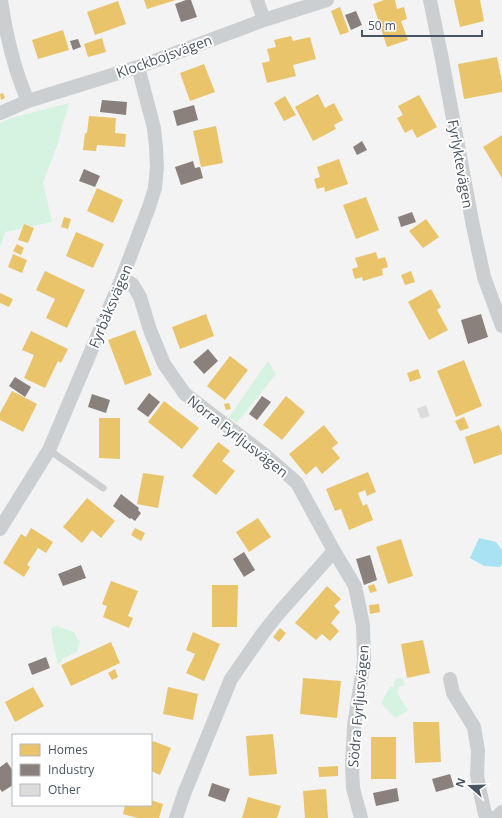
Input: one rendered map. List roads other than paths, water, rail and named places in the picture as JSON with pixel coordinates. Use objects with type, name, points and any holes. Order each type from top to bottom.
[{"type":"street","points":[[1,0],[2,24],[21,87],[28,101]]},
{"type":"street","points":[[257,0],[264,20]]},
{"type":"street","name":"Klockbojsvägen","points":[[0,113],[28,101],[138,67],[264,20],[327,0]]},
{"type":"street","name":"Fyrlyktevägen","points":[[430,0],[472,226],[484,277],[502,326]]},
{"type":"street","name":"Fyrbåksvägen","points":[[0,529],[49,450],[122,278],[149,207],[157,167],[156,147],[154,128],[138,67]]},
{"type":"street","name":"Norra Fyrljusvägen","points":[[122,278],[133,285],[140,298],[150,330],[164,364],[185,394],[265,455],[297,483],[334,551]]},
{"type":"street","points":[[176,818],[184,794],[232,680],[263,633],[278,614],[334,551]]},
{"type":"street","name":"Södra Fyrljusvägen","points":[[334,551],[355,586],[363,625],[364,661],[354,726],[352,764],[353,788],[360,818]]},
{"type":"street","points":[[450,679],[453,693],[474,727],[478,751],[477,775],[485,814],[489,818]]},
{"type":"street","points":[[496,818],[502,812]]},
{"type":"lane","points":[[49,450],[103,488]]},
{"type":"water","points":[[479,538],[496,542],[502,550],[502,564],[500,567],[484,566],[470,558]]}]
